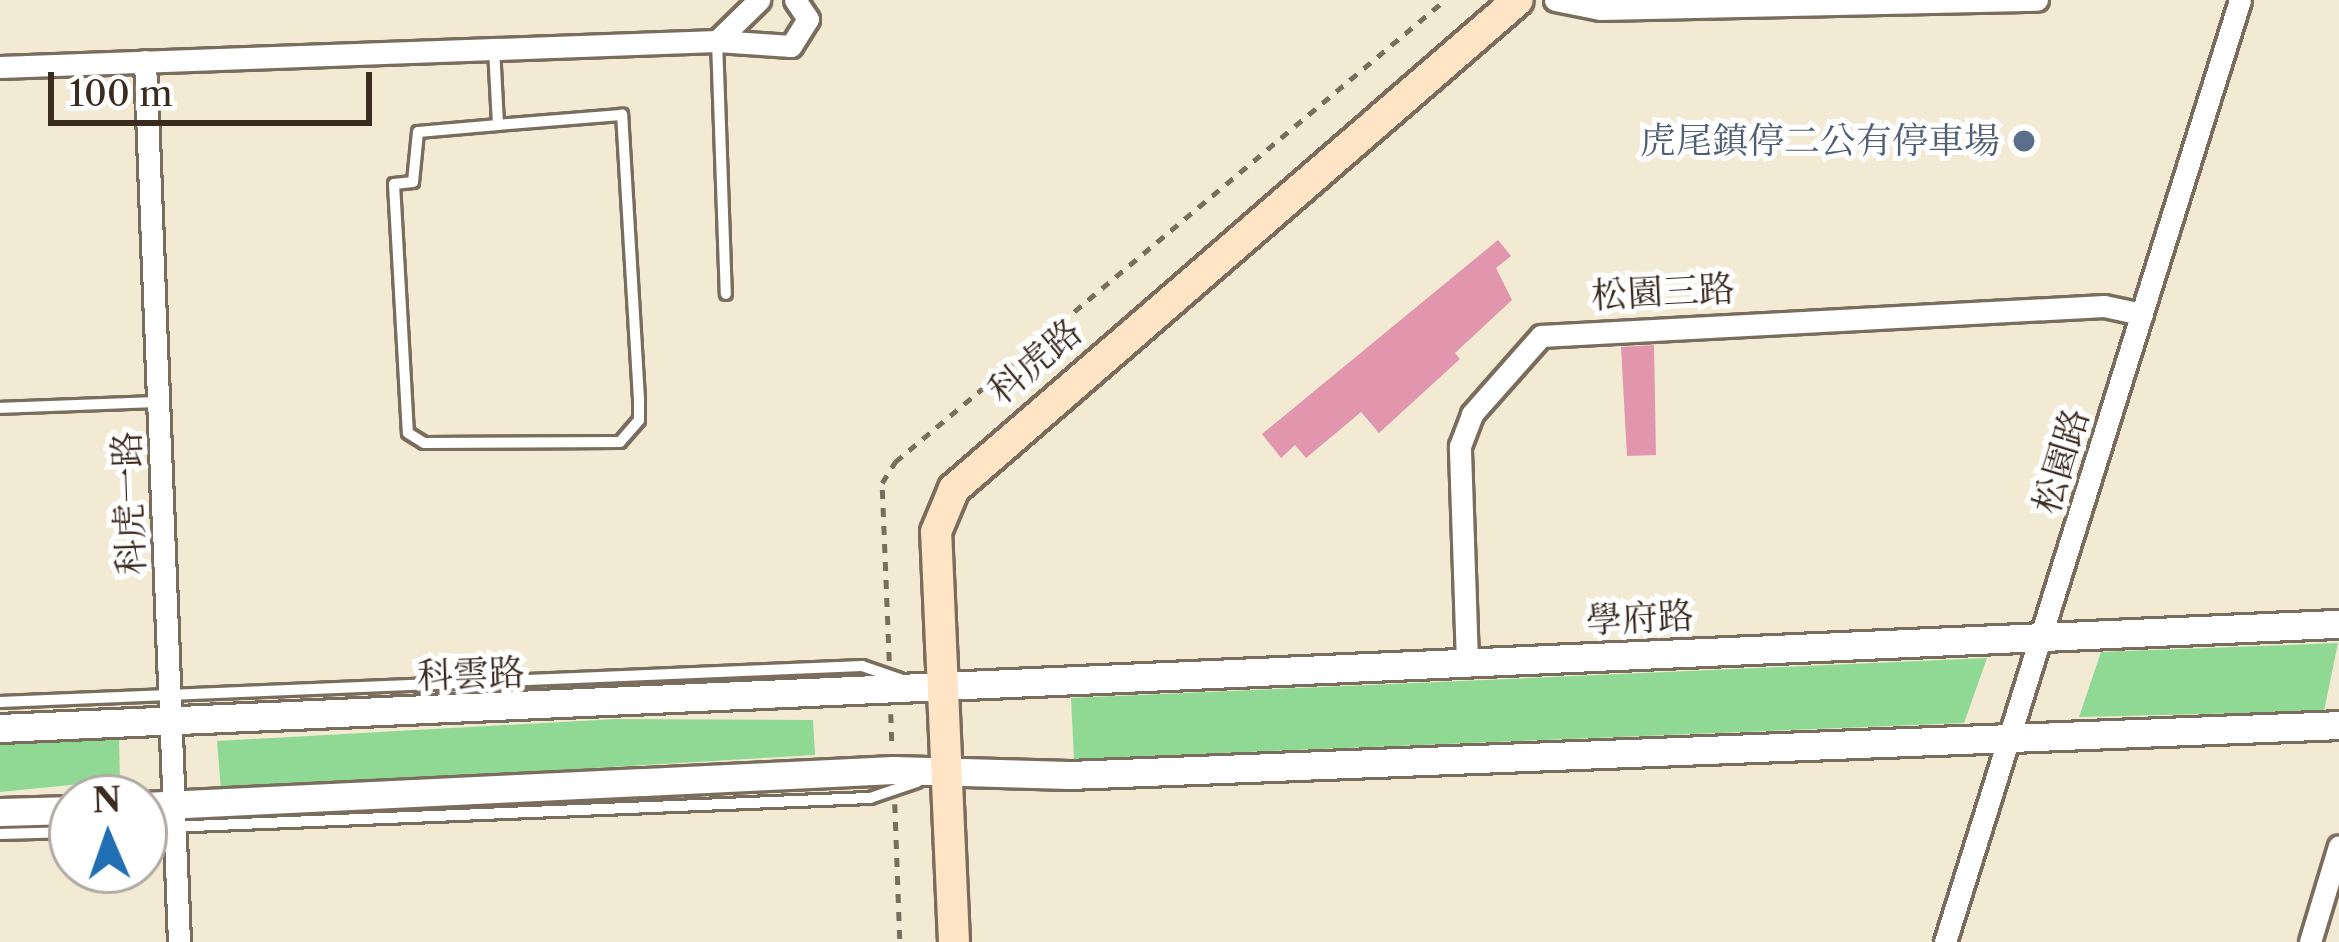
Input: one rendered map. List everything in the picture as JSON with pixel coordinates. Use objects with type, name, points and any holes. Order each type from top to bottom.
[{"type":"main road","name":"科虎路","points":[[954,942],[936,532],[954,489],[1518,0]]},
{"type":"street","points":[[717,41],[759,0]]},
{"type":"street","points":[[0,68],[717,41],[791,46],[808,19],[795,0]]},
{"type":"street","points":[[1555,0],[1600,9],[2037,0]]},
{"type":"street","name":"松園路","points":[[1945,942],[2240,0]]},
{"type":"street","name":"科虎一路","points":[[146,61],[179,942]]},
{"type":"street","name":"松園三路","points":[[1468,662],[1460,446],[1472,414],[1541,336],[2104,306],[2142,314]]},
{"type":"street","name":"學府路","points":[[944,689],[2339,624]]},
{"type":"street","name":"科雲路","points":[[0,728],[170,710],[944,689]]},
{"type":"street","points":[[168,813],[893,770],[947,775],[2339,725]]},
{"type":"street","points":[[0,812],[48,811]]},
{"type":"street","points":[[2310,942],[2339,846]]},
{"type":"lane","points":[[717,41],[726,294]]},
{"type":"lane","points":[[494,48],[498,125]]},
{"type":"lane","points":[[622,115],[639,420],[620,442],[424,443],[408,433],[394,184],[413,182],[418,132],[498,125],[622,115]]},
{"type":"lane","points":[[0,408],[158,402]]},
{"type":"lane","points":[[0,702],[170,710]]},
{"type":"lane","points":[[168,818],[174,815]]},
{"type":"lane","points":[[0,834],[48,833]]},
{"type":"green space","points":[[2338,643],[2324,711],[2079,717],[2101,652]]},
{"type":"green space","points":[[1987,658],[1964,723],[1074,759],[1071,698]]},
{"type":"green space","points":[[616,719],[813,720],[815,755],[221,790],[217,741]]},
{"type":"green space","points":[[119,738],[120,774],[48,774],[48,787],[0,792],[0,742]]},
{"type":"building","points":[[1498,240],[1511,256],[1496,268],[1512,300],[1455,353],[1460,359],[1379,433],[1361,412],[1306,458],[1295,445],[1281,458],[1262,434]]},
{"type":"building","points":[[1654,345],[1656,455],[1627,456],[1621,347]]},
{"type":"place","name":"虎尾鎮停二公有停車場","points":[[2024,141]]}]
